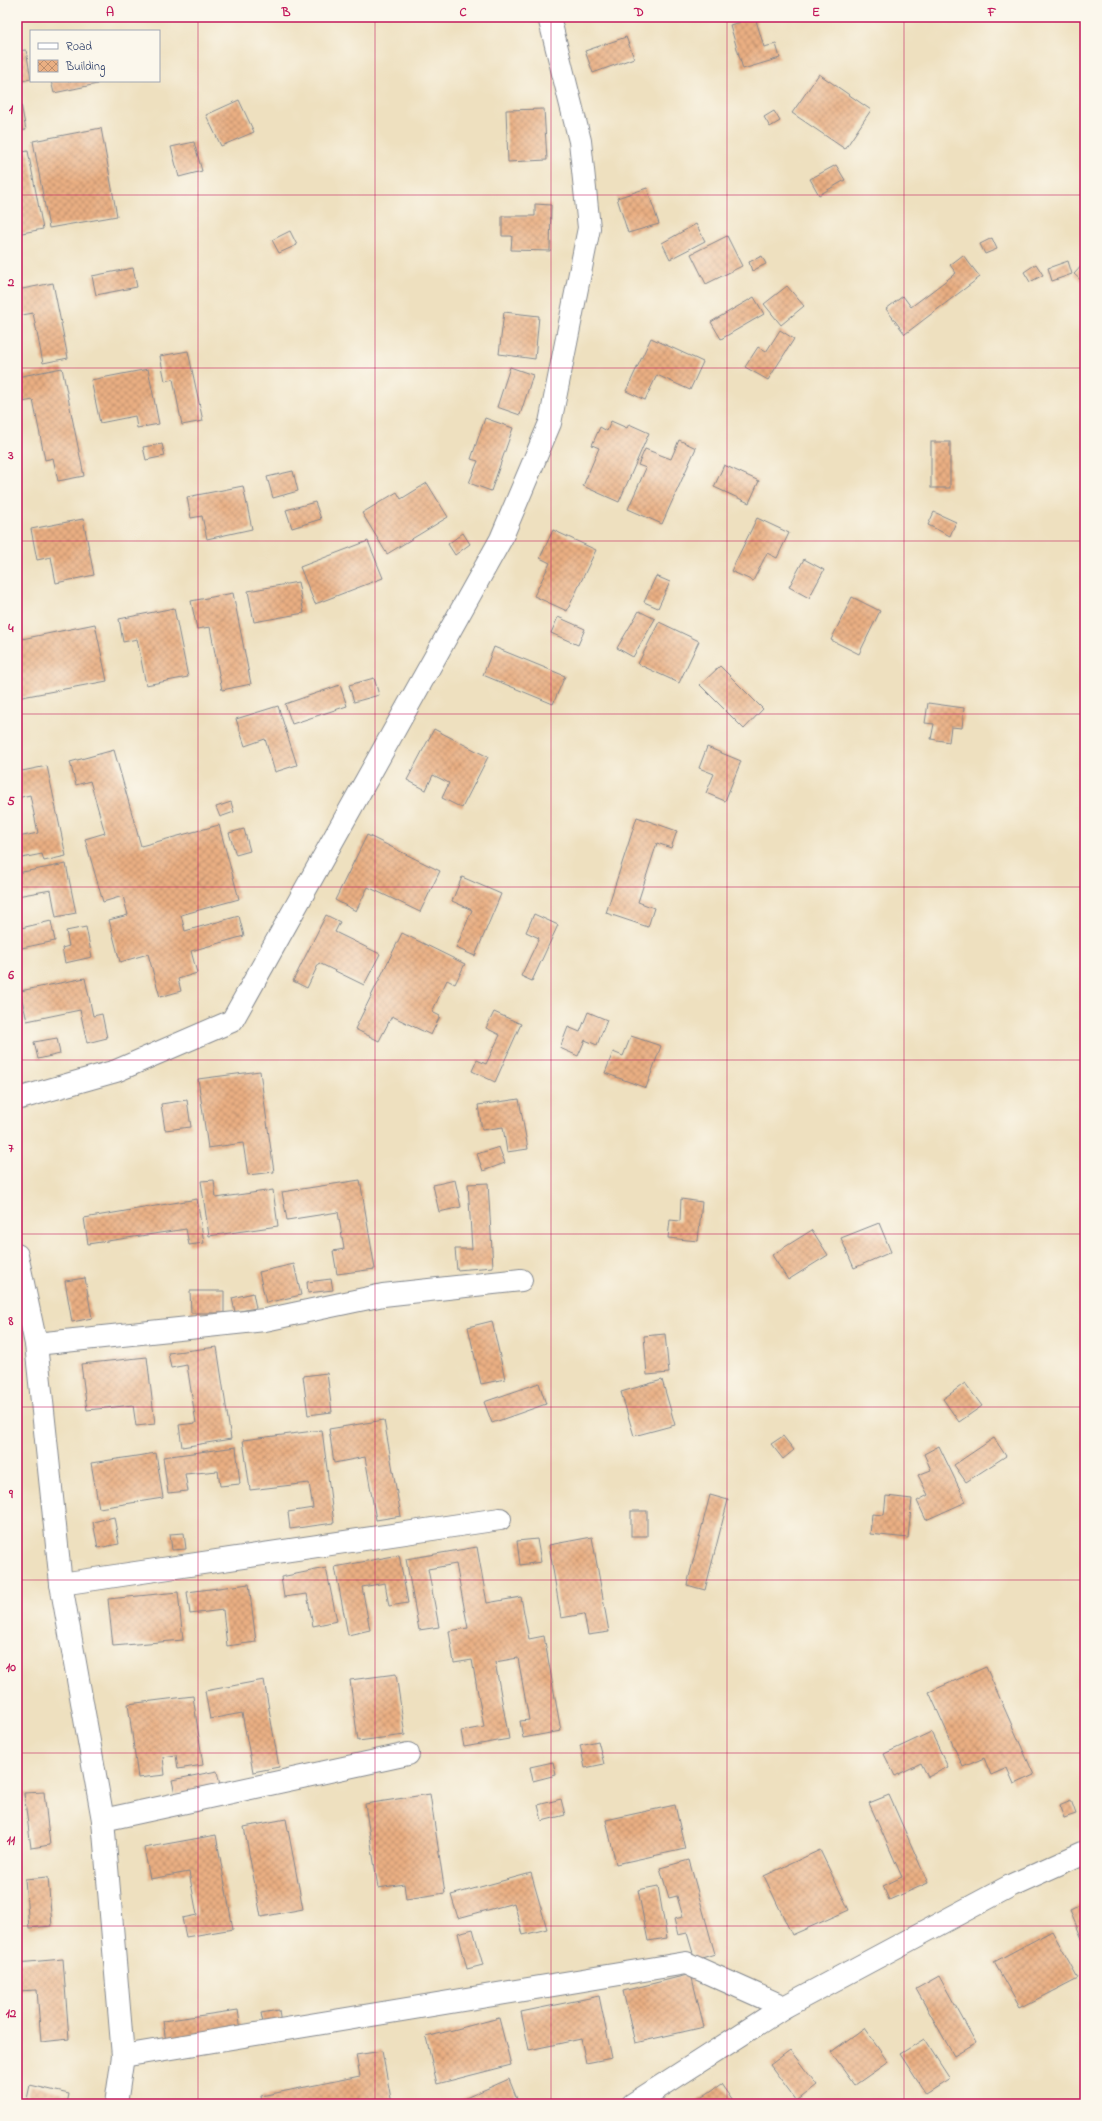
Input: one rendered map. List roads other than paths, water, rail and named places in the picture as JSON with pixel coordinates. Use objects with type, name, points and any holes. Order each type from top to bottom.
[{"type":"street","points":[[17,1100],[116,1071],[232,1021],[501,539],[550,423],[589,228],[580,141],[549,17]]},
{"type":"street","points":[[17,1255],[36,1344],[61,1584],[103,1820],[122,2056],[116,2104]]},
{"type":"street","points":[[36,1344],[265,1320],[383,1295],[521,1280]]},
{"type":"street","points":[[61,1584],[500,1519]]},
{"type":"street","points":[[103,1820],[408,1754]]},
{"type":"street","points":[[633,2104],[784,2008],[1012,1886],[1085,1852]]},
{"type":"street","points":[[122,2056],[686,1962],[784,2008]]}]
